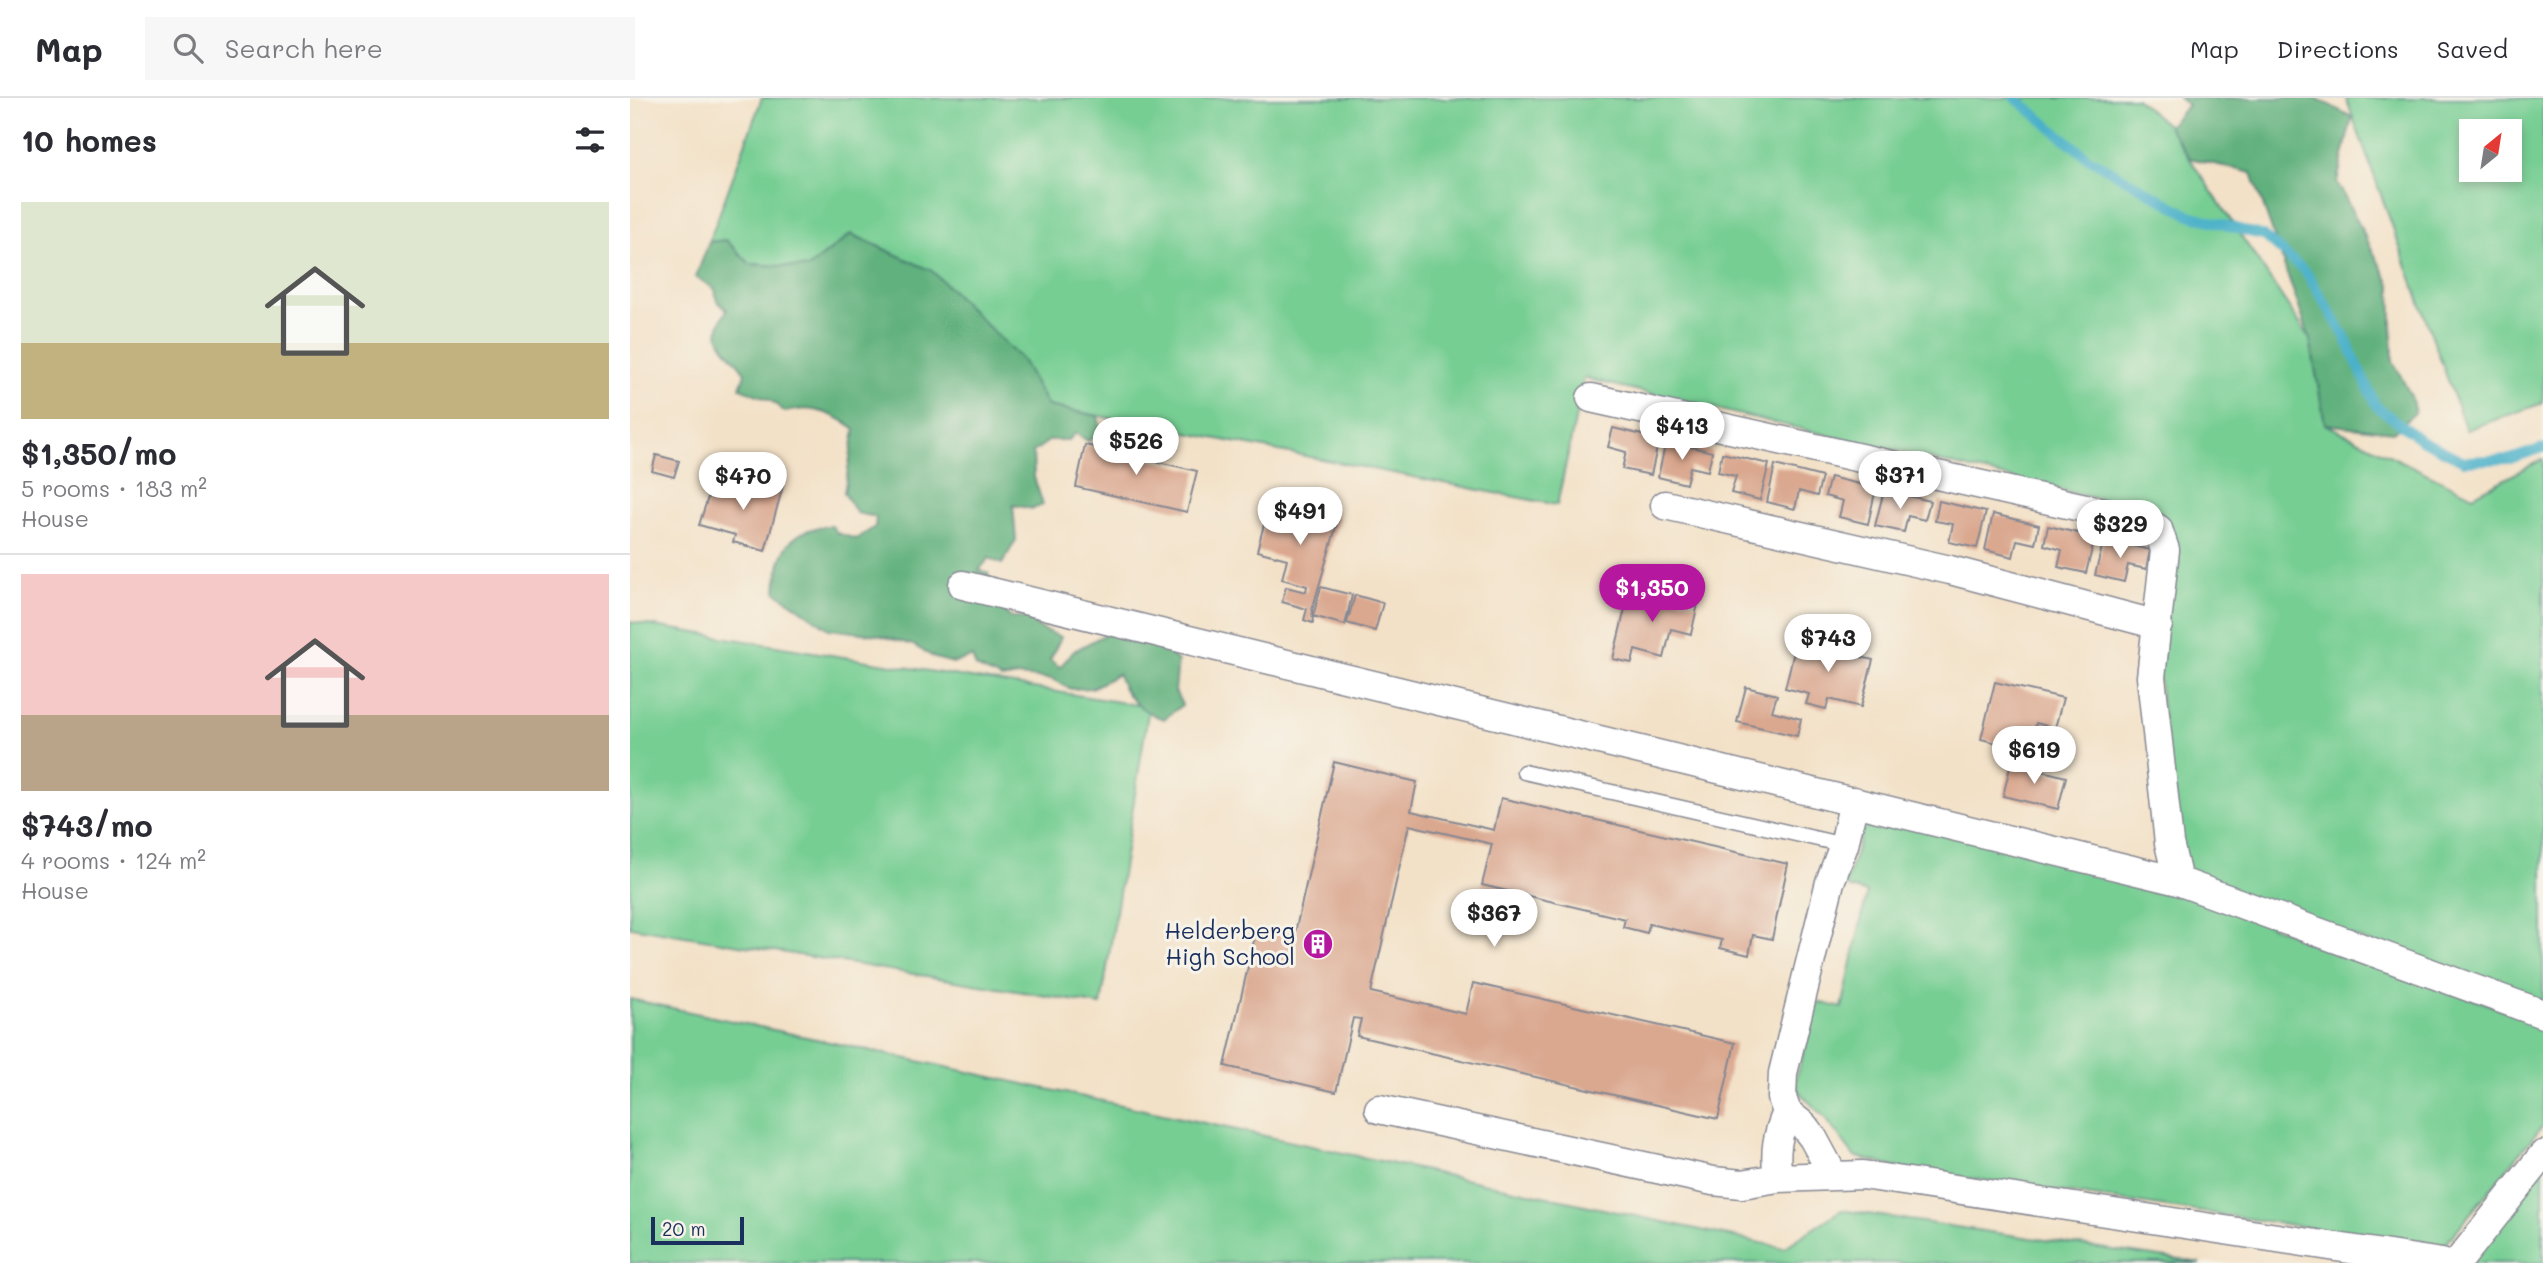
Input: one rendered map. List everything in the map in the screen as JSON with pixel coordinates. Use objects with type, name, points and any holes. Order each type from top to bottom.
[{"type":"street","points":[[1591,398],[2150,523],[2160,534],[2165,550],[2151,677],[2169,843],[2178,881]]},
{"type":"street","points":[[1665,505],[1950,570],[2158,625]]},
{"type":"street","points":[[963,585],[2178,881],[2543,1014]]},
{"type":"street","points":[[1833,1175],[1808,1132],[1787,1112],[1782,1098],[1783,1073],[1830,882],[1844,845],[1854,801]]},
{"type":"street","points":[[1379,1109],[1713,1181],[1742,1184],[1778,1178],[1863,1175],[2442,1263]]},
{"type":"street","points":[[1778,1178],[1774,1157],[1777,1137],[1787,1112]]},
{"type":"street","points":[[2457,1263],[2543,1155]]},
{"type":"lane","points":[[1524,772],[1844,845]]},
{"type":"green space","points":[[762,98],[2136,98],[2168,126],[2310,339],[2325,424],[2473,496],[2543,459],[2543,1004],[2198,881],[2176,851],[2159,678],[2172,542],[2108,501],[1584,378],[1557,505],[1048,406],[1022,360],[932,271],[851,234],[808,268],[750,264],[726,240],[709,242]]},
{"type":"green space","points":[[2179,98],[2316,98],[2352,117],[2337,182],[2391,286],[2393,361],[2411,396],[2415,413],[2393,432],[2325,424],[2310,339],[2252,173],[2190,158],[2168,126],[2188,105]]},
{"type":"green space","points":[[2346,98],[2543,98],[2543,403],[2466,430]]},
{"type":"green space","points":[[851,234],[932,271],[1022,360],[1048,406],[1098,416],[1102,433],[1088,441],[1075,433],[1069,440],[1050,440],[1033,452],[1034,477],[1043,505],[1033,509],[1013,505],[1016,540],[1002,564],[989,558],[979,570],[988,573],[991,598],[1011,618],[1031,618],[1037,627],[1061,637],[1050,660],[1060,667],[1074,651],[1111,631],[1161,646],[1178,661],[1175,691],[1182,705],[1164,719],[1135,702],[1124,689],[1118,674],[1092,688],[1071,689],[1052,679],[1018,676],[1002,679],[976,667],[972,657],[953,663],[935,658],[913,645],[878,635],[829,629],[776,592],[779,565],[788,545],[795,537],[817,528],[832,526],[837,533],[856,539],[875,527],[876,517],[857,513],[844,493],[855,429],[822,412],[804,409],[785,412],[770,400],[740,388],[745,373],[721,343],[719,336],[718,329],[727,310],[717,301],[715,289],[696,277],[709,242],[726,240],[750,264],[808,268]]},
{"type":"green space","points":[[630,622],[1149,707],[1101,1005],[630,927]]},
{"type":"green space","points":[[1893,817],[2174,891],[2543,1024],[2543,1125],[2443,1247],[1898,1168],[1854,1156],[1826,1119],[1799,1092],[1795,1082],[1818,1002],[1842,1008],[1867,893],[1845,886],[1864,826]]},
{"type":"green space","points":[[630,999],[1784,1248],[1841,1210],[2201,1263],[630,1263]]},
{"type":"green space","points":[[2543,1164],[2543,1263],[2462,1263]]},
{"type":"building","points":[[1613,428],[1659,439],[1651,475],[1622,469],[1626,452],[1608,447]]},
{"type":"building","points":[[1666,441],[1712,452],[1708,471],[1690,467],[1686,484],[1658,477]]},
{"type":"building","points":[[1114,443],[1143,450],[1141,458],[1197,471],[1187,512],[1076,487],[1085,445],[1112,451]]},
{"type":"building","points":[[1722,453],[1769,464],[1760,500],[1731,493],[1736,476],[1718,472]]},
{"type":"building","points":[[656,455],[679,461],[674,477],[652,471]]},
{"type":"building","points":[[1775,465],[1822,477],[1817,496],[1799,491],[1795,509],[1767,502]]},
{"type":"building","points":[[751,477],[783,486],[765,551],[733,542],[735,535],[699,525],[714,479],[728,483],[725,494],[744,499]]},
{"type":"building","points":[[1830,477],[1876,488],[1868,524],[1839,517],[1843,501],[1825,496]]},
{"type":"building","points":[[1884,490],[1930,501],[1925,520],[1908,516],[1904,532],[1875,526]]},
{"type":"building","points":[[1271,498],[1311,509],[1313,504],[1337,511],[1336,516],[1339,517],[1312,610],[1313,623],[1304,620],[1307,609],[1282,602],[1286,587],[1306,592],[1307,586],[1282,579],[1287,559],[1257,551]]},
{"type":"building","points":[[1939,501],[1986,512],[1977,548],[1949,542],[1953,524],[1935,521]]},
{"type":"building","points":[[1993,514],[2039,525],[2035,544],[2017,540],[2013,557],[1985,550]]},
{"type":"building","points":[[2048,526],[2095,537],[2086,573],[2058,567],[2062,550],[2044,545]]},
{"type":"building","points":[[2104,539],[2150,550],[2146,569],[2128,565],[2124,582],[2095,575]]},
{"type":"building","points":[[1321,587],[1352,595],[1345,625],[1313,616]]},
{"type":"building","points":[[1630,588],[1698,604],[1691,634],[1671,629],[1664,658],[1635,650],[1632,663],[1613,659]]},
{"type":"building","points":[[1355,595],[1383,603],[1375,631],[1347,623]]},
{"type":"building","points":[[1818,635],[1840,641],[1837,651],[1873,660],[1861,707],[1829,699],[1826,709],[1806,704],[1809,694],[1785,688],[1797,640],[1816,645]]},
{"type":"building","points":[[1995,682],[2063,698],[2055,728],[2036,723],[2029,751],[1981,739]]},
{"type":"building","points":[[1746,687],[1777,695],[1772,711],[1801,719],[1797,736],[1737,722]]},
{"type":"building","name":"Helderberg High School","points":[[1334,762],[1417,782],[1411,811],[1494,830],[1501,798],[1788,864],[1772,939],[1753,935],[1749,955],[1720,948],[1722,940],[1649,924],[1647,933],[1623,927],[1625,919],[1482,885],[1492,844],[1409,825],[1371,992],[1466,1014],[1473,983],[1735,1043],[1718,1119],[1357,1036],[1361,1019],[1353,1018],[1336,1092],[1225,1066],[1257,928],[1294,937]]},
{"type":"building","points":[[2011,763],[2066,777],[2058,809],[2003,796]]},
{"type":"waterway","points":[[2015,98],[2088,158],[2189,215],[2264,236],[2306,272],[2344,335],[2376,406],[2421,440],[2464,461],[2510,459],[2543,448]]},
{"type":"place","name":"Helderberg High School","points":[[1318,944]]}]
